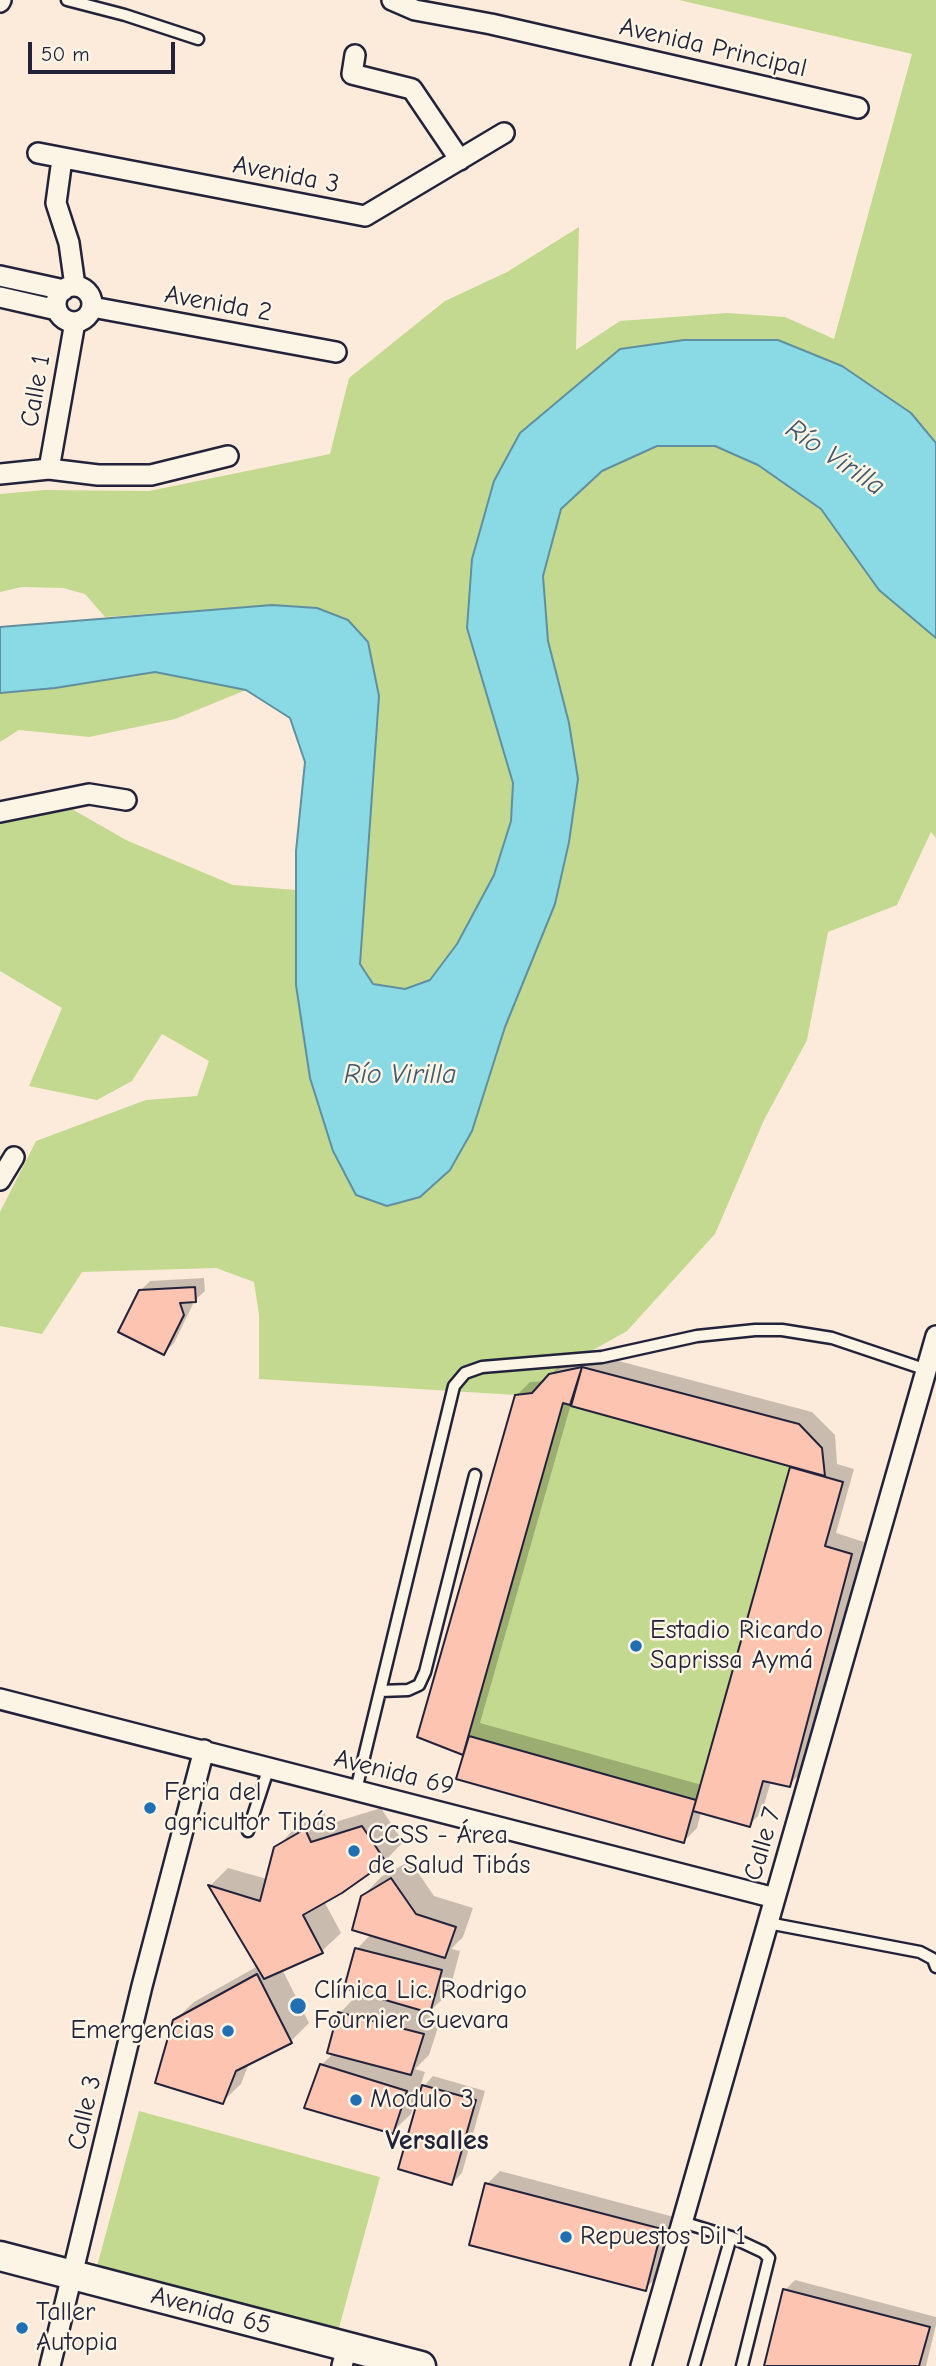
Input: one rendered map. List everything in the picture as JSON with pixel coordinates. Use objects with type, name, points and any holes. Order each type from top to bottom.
[{"type":"street","name":"Avenida Principal","points":[[392,0],[858,108]]},
{"type":"street","points":[[355,55],[352,74],[412,89],[460,160]]},
{"type":"street","name":"Avenida 3","points":[[38,153],[365,216],[504,133]]},
{"type":"street","points":[[0,276],[69,288],[86,291],[92,301],[92,307],[86,318],[75,322],[64,319],[57,310],[57,299],[69,288],[69,243],[57,203],[62,159]]},
{"type":"street","points":[[0,297],[57,310]]},
{"type":"street","name":"Avenida 2","points":[[92,307],[336,352]]},
{"type":"street","name":"Calle 1","points":[[49,469],[75,322]]},
{"type":"street","points":[[0,474],[49,469],[97,475],[151,475],[228,456]]},
{"type":"street","points":[[0,812],[89,794],[126,800]]},
{"type":"street","points":[[0,1180],[14,1157]]},
{"type":"street","name":"Calle 7","points":[[641,2366],[936,1336]]},
{"type":"street","name":"Avenida 69","points":[[0,1699],[775,1898]]},
{"type":"street","name":"Calle 3","points":[[50,2366],[142,1986],[204,1750]]},
{"type":"street","name":"Avenida 65","points":[[0,2256],[345,2356],[421,2366]]},
{"type":"lane","points":[[67,0],[125,15],[198,39]]},
{"type":"lane","points":[[356,1790],[454,1386],[465,1373],[482,1367],[602,1357],[697,1336],[755,1330],[832,1338],[926,1370]]},
{"type":"lane","points":[[380,1691],[408,1690],[419,1685],[425,1672],[475,1475]]},
{"type":"lane","points":[[248,1831],[269,1767]]},
{"type":"lane","points":[[768,1923],[920,1952],[933,1959],[936,1967]]},
{"type":"lane","points":[[682,2222],[731,2237],[763,2252],[769,2258],[742,2366]]},
{"type":"lane","points":[[694,2366],[731,2237]]},
{"type":"green space","points":[[679,0],[936,0],[936,443],[911,413],[842,366],[778,340],[494,481],[472,559],[467,628],[513,783],[511,821],[494,875],[457,944],[430,980],[405,989],[373,984],[360,964],[379,696],[317,608],[272,605],[105,617],[85,594],[63,588],[22,587],[0,592],[0,494],[44,490],[149,491],[330,454],[349,378],[445,301],[507,272],[579,227],[576,350],[620,321],[727,313],[785,317],[834,339],[912,54]]},
{"type":"green space","points":[[657,446],[714,446],[758,465],[821,509],[879,590],[936,638],[936,838],[931,832],[897,905],[828,932],[807,1040],[764,1120],[715,1234],[627,1331],[554,1372],[582,1367],[799,1424],[822,1448],[825,1476],[843,1482],[825,1546],[852,1554],[790,1787],[763,1781],[750,1827],[693,1811],[684,1843],[456,1779],[463,1755],[417,1737],[515,1395],[259,1379],[259,1315],[254,1282],[216,1268],[82,1272],[42,1334],[0,1326],[0,1212],[36,1141],[146,1100],[197,1096],[209,1061],[162,1034],[132,1081],[97,1100],[29,1086],[62,1008],[0,971],[0,824],[72,809],[126,840],[233,885],[296,890],[296,985],[311,1078],[450,1170],[472,1131],[578,779],[569,723],[548,641],[543,576],[561,509],[602,471]]},
{"type":"green space","points":[[155,672],[246,690],[175,719],[89,737],[19,730],[0,742],[0,693],[55,688]]},
{"type":"green space","points":[[139,2111],[380,2177],[337,2335],[96,2270]]},
{"type":"water","name":"Río Virilla","points":[[684,340],[778,340],[842,366],[911,413],[936,443],[936,638],[879,590],[821,509],[758,465],[715,446],[657,446],[602,471],[561,509],[543,576],[548,641],[569,723],[578,779],[569,842],[555,904],[505,1027],[472,1131],[450,1170],[420,1197],[387,1206],[356,1195],[333,1151],[310,1078],[296,985],[296,851],[305,762],[290,718],[246,690],[155,672],[55,688],[0,693],[0,627],[272,605],[317,608],[348,620],[368,642],[379,696],[360,964],[373,984],[405,989],[430,980],[457,944],[494,875],[511,821],[513,783],[467,628],[472,559],[494,481],[520,433],[620,349]]},
{"type":"building","points":[[195,1287],[196,1302],[180,1303],[184,1315],[164,1355],[118,1332],[139,1290]]},
{"type":"building","points":[[582,1367],[570,1405],[563,1403],[463,1755],[417,1737],[515,1395],[532,1393],[549,1374]]},
{"type":"building","points":[[582,1367],[799,1424],[822,1448],[825,1476],[571,1406]]},
{"type":"building","points":[[790,1467],[843,1482],[825,1546],[852,1554],[790,1787],[763,1781],[750,1827],[693,1811]]},
{"type":"building","points":[[469,1736],[696,1800],[684,1843],[456,1779]]},
{"type":"building","points":[[362,1826],[386,1862],[342,1893],[303,1915],[323,1953],[264,1979],[208,1885],[260,1901],[274,1847],[305,1829],[311,1842]]},
{"type":"building","points":[[391,1878],[416,1914],[456,1927],[445,1958],[352,1930],[361,1896]]},
{"type":"building","points":[[355,1948],[442,1970],[430,2013],[344,1988]]},
{"type":"building","name":"Emergencias","points":[[257,1974],[292,2043],[236,2071],[223,2104],[155,2083],[173,2020]]},
{"type":"building","points":[[338,2012],[424,2034],[411,2075],[327,2053]]},
{"type":"building","name":"Modulo 3","points":[[320,2064],[407,2091],[393,2134],[304,2108]]},
{"type":"building","points":[[422,2085],[476,2100],[452,2185],[398,2169]]},
{"type":"building","name":"Repuestos Dil 1","points":[[485,2183],[662,2229],[646,2291],[469,2245]]},
{"type":"building","points":[[783,2289],[930,2327],[919,2366],[764,2366]]},
{"type":"place","name":"Estadio Ricardo Saprissa Aymá","points":[[636,1646]]},
{"type":"place","name":"Feria del agricultor Tibás","points":[[150,1808]]},
{"type":"place","name":"CCSS - Área de Salud Tibás","points":[[354,1851]]},
{"type":"place","name":"Clínica Lic. Rodrigo Fournier Guevara","points":[[298,2006]]},
{"type":"place","name":"Emergencias","points":[[228,2031]]},
{"type":"place","name":"Modulo 3","points":[[356,2100]]},
{"type":"place","name":"Repuestos Dil 1","points":[[566,2237]]},
{"type":"place","name":"Taller Autopia","points":[[22,2328]]},
{"type":"district","name":"Versalles","points":[[437,2141]]}]
